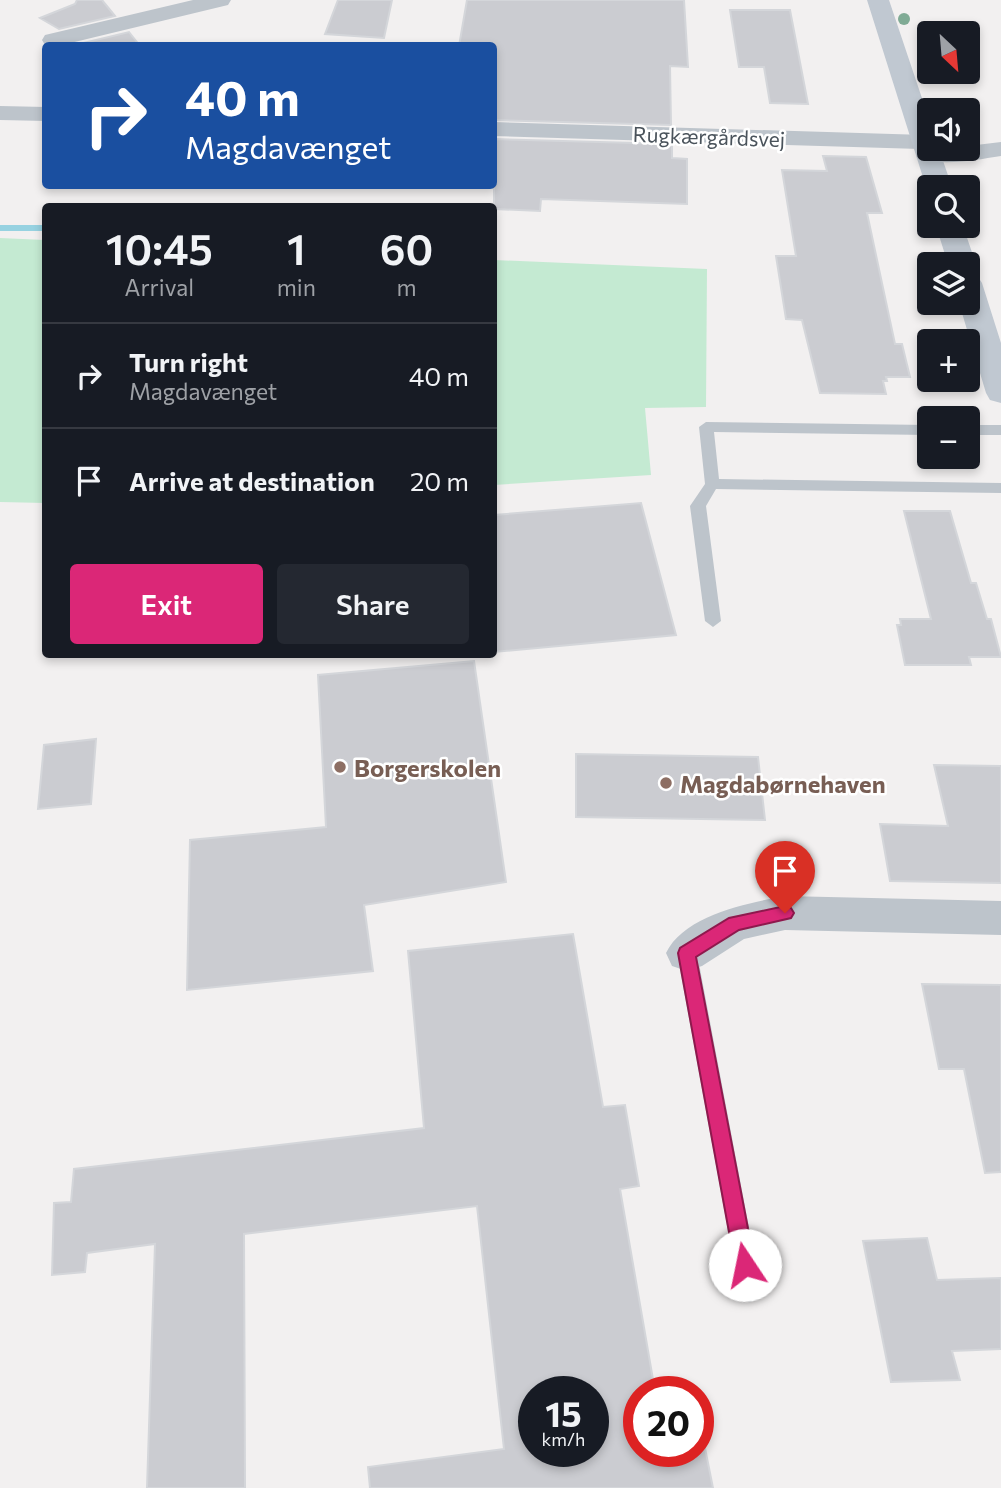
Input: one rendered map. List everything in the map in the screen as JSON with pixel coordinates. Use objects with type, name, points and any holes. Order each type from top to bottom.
[{"type":"street","points":[[54,40],[220,0]]},
{"type":"street","points":[[878,0],[917,118]]},
{"type":"street","points":[[0,113],[42,114]]},
{"type":"street","name":"Rugkærgårdsvej","points":[[497,129],[917,148]]},
{"type":"street","name":"Rugkærgårdsvej","points":[[980,152],[1001,149]]},
{"type":"street","points":[[978,315],[1001,393]]},
{"type":"street","points":[[687,953],[735,923],[785,913],[1001,918]]},
{"type":"lane","points":[[713,621],[698,506],[712,484],[706,427],[917,429]]},
{"type":"lane","points":[[980,430],[1001,430]]},
{"type":"lane","points":[[712,484],[1001,488]]},
{"type":"lane","points":[[687,953],[750,1291]]},
{"type":"green space","points":[[0,238],[42,240],[42,503],[0,502]]},
{"type":"green space","points":[[497,260],[707,269],[706,407],[645,408],[651,475],[497,485]]},
{"type":"building","points":[[77,0],[102,0],[115,16],[59,29],[40,18],[75,4]]},
{"type":"building","points":[[338,0],[392,0],[384,38],[325,34]]},
{"type":"building","points":[[467,0],[684,0],[688,67],[670,66],[671,125],[497,120],[497,42],[460,42]]},
{"type":"building","points":[[730,10],[790,10],[808,104],[770,103],[764,67],[739,67]]},
{"type":"building","points":[[129,32],[137,42],[88,42]]},
{"type":"building","points":[[497,139],[672,144],[672,158],[687,159],[687,204],[541,199],[540,211],[497,209],[497,203],[494,203],[494,189],[497,189]]},
{"type":"building","points":[[823,156],[866,157],[882,213],[867,213],[895,344],[902,344],[910,377],[886,377],[887,381],[883,381],[886,394],[820,393],[802,320],[786,319],[776,256],[796,256],[782,170],[827,171]]},
{"type":"building","points":[[641,503],[676,635],[497,652],[497,515]]},
{"type":"building","points":[[904,511],[950,511],[971,583],[976,583],[987,619],[991,619],[1001,657],[969,657],[971,665],[905,665],[897,625],[901,625],[900,619],[931,619]]},
{"type":"building","points":[[474,661],[506,882],[364,905],[373,971],[187,990],[190,840],[326,827],[318,675]]},
{"type":"building","points":[[96,739],[91,804],[38,809],[44,745]]},
{"type":"building","points":[[576,754],[758,757],[765,820],[576,817]]},
{"type":"building","points":[[934,765],[1001,766],[1001,883],[890,881],[880,824],[948,826]]},
{"type":"building","points":[[573,934],[603,1107],[625,1105],[639,1186],[620,1189],[652,1376],[623,1376],[623,1467],[709,1467],[713,1488],[370,1488],[368,1467],[504,1449],[477,1206],[244,1234],[245,1488],[147,1488],[155,1244],[87,1253],[85,1272],[52,1275],[54,1203],[71,1202],[74,1169],[424,1128],[408,951]]},
{"type":"building","points":[[922,984],[1001,985],[1001,1172],[985,1173],[964,1069],[939,1069]]},
{"type":"building","points":[[927,1238],[937,1280],[1001,1278],[1001,1349],[952,1351],[960,1380],[891,1382],[863,1241]]},
{"type":"waterway","points":[[0,228],[42,228]]},
{"type":"place","name":"Borgerskolen","points":[[340,767]]},
{"type":"place","name":"Magdabørnehaven","points":[[666,783]]},
{"type":"route","points":[[745,1265],[687,953],[735,923],[785,913]]}]
